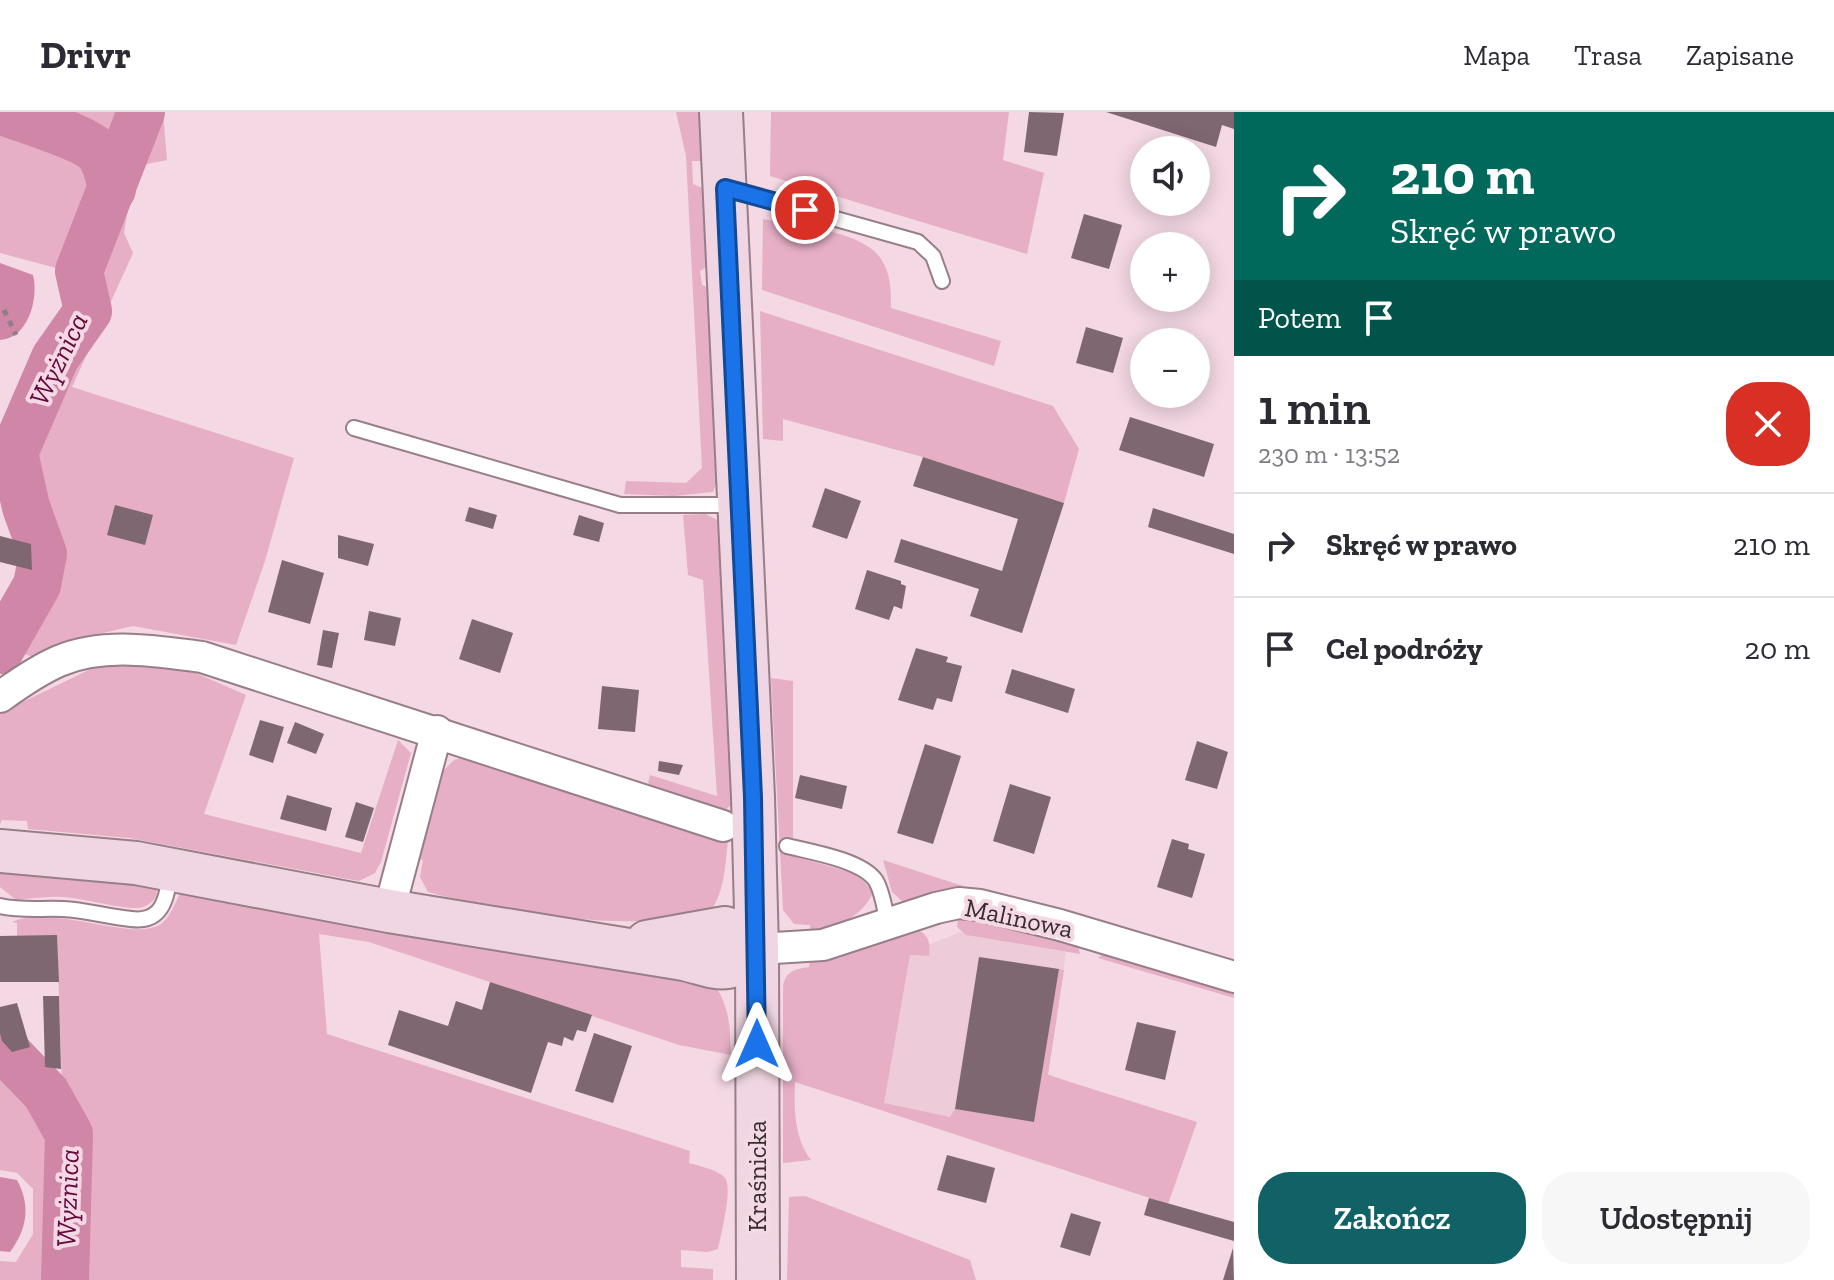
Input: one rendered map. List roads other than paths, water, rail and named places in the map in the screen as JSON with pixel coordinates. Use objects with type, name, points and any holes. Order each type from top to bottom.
[{"type":"street","name":"Kraśnicka","points":[[721,112],[757,949],[758,1280]]},
{"type":"street","points":[[9,690],[60,661],[103,650],[141,650],[202,657],[723,826]]},
{"type":"street","points":[[389,911],[437,731]]},
{"type":"street","points":[[3,851],[172,869],[389,911],[609,947],[725,928],[741,933],[757,949]]},
{"type":"street","name":"Malinowa","points":[[757,949],[823,945],[949,905],[980,905],[1060,925],[1234,977]]},
{"type":"lane","points":[[725,188],[918,242],[933,256],[942,281]]},
{"type":"lane","points":[[354,428],[620,505],[740,505]]},
{"type":"lane","points":[[787,846],[854,864],[868,873],[879,889],[888,925]]},
{"type":"lane","points":[[0,906],[19,910],[101,912],[133,920],[146,919],[158,913],[165,899],[172,869]]},
{"type":"waterway","points":[[5,112],[92,147],[104,161],[112,189]]},
{"type":"waterway","name":"Wyżnica","points":[[0,650],[37,585],[43,554],[26,507],[14,453],[55,358],[88,311],[79,271],[141,112]]},
{"type":"waterway","name":"Wyżnica","points":[[0,1045],[46,1093],[69,1134],[65,1280]]}]
